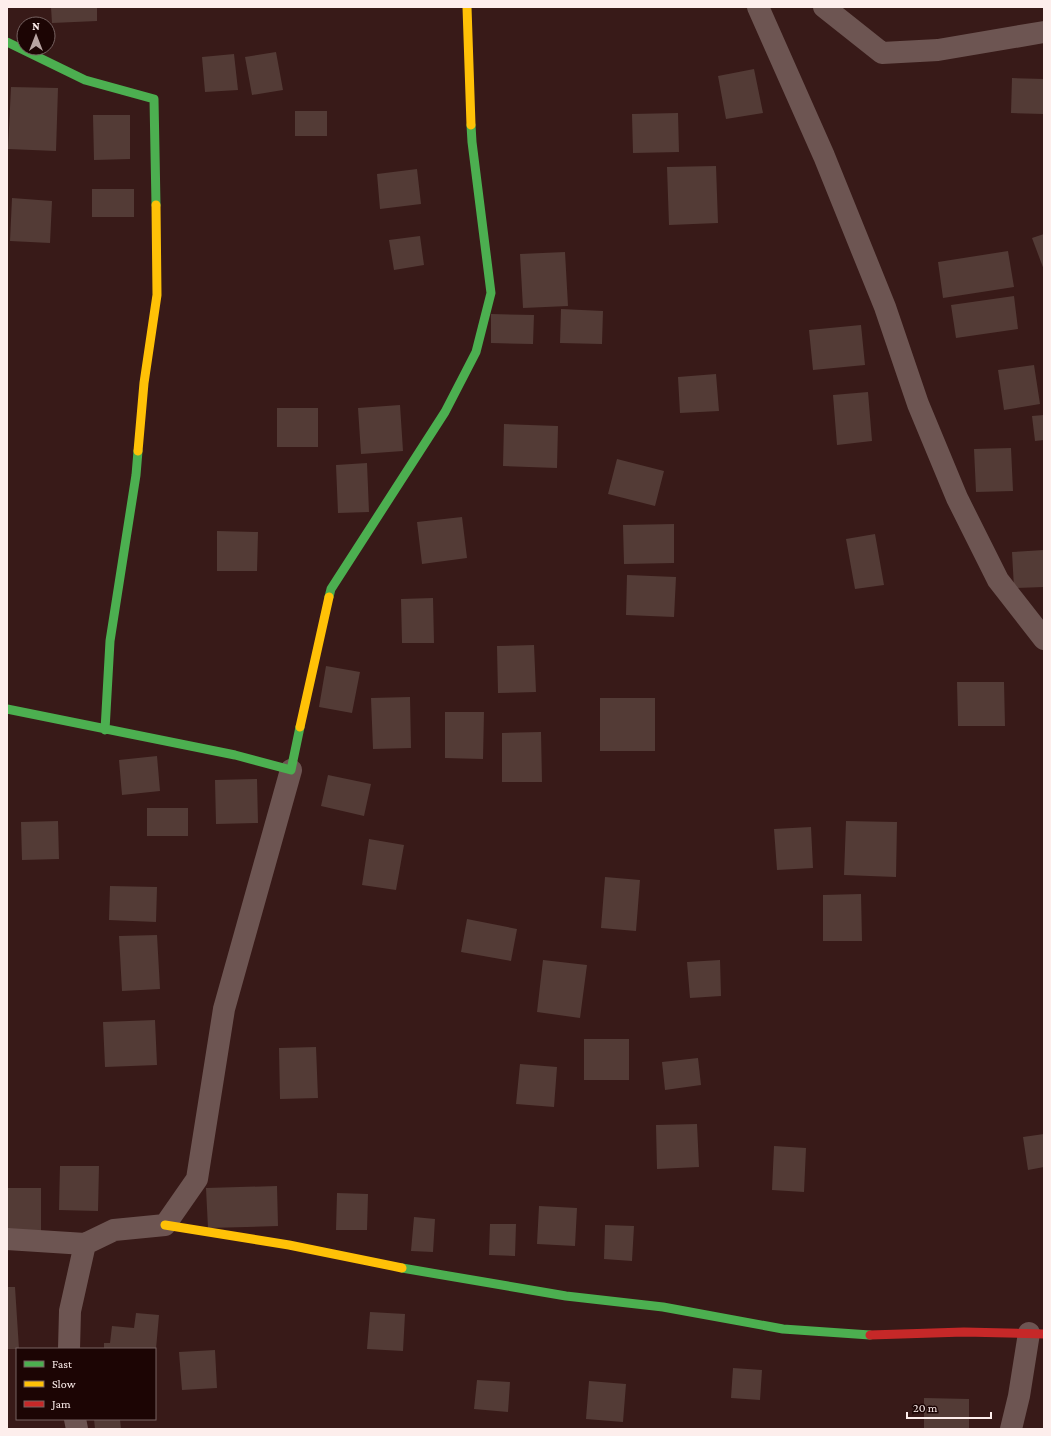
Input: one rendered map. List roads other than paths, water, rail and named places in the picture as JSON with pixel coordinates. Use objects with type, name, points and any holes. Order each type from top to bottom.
[{"type":"street","points":[[165,1225],[197,1179],[224,1009],[290,770],[331,589],[445,412],[476,352],[489,301],[490,293],[472,142],[467,7]]},
{"type":"street","points":[[758,7],[830,170],[885,306],[918,404],[957,498],[998,580],[1044,639]]},
{"type":"street","points":[[824,7],[882,53],[938,50],[1044,32]]},
{"type":"street","points":[[7,42],[84,80],[154,99],[157,295],[144,383],[136,474],[110,641],[105,730]]},
{"type":"street","points":[[7,709],[105,730],[235,755],[290,770]]},
{"type":"street","points":[[7,1239],[84,1244],[114,1230],[165,1225],[289,1245],[414,1270],[566,1296],[663,1306],[783,1329],[876,1334],[964,1332],[1036,1333],[1011,1429]]},
{"type":"street","points":[[69,1348],[70,1311],[84,1244]]}]
